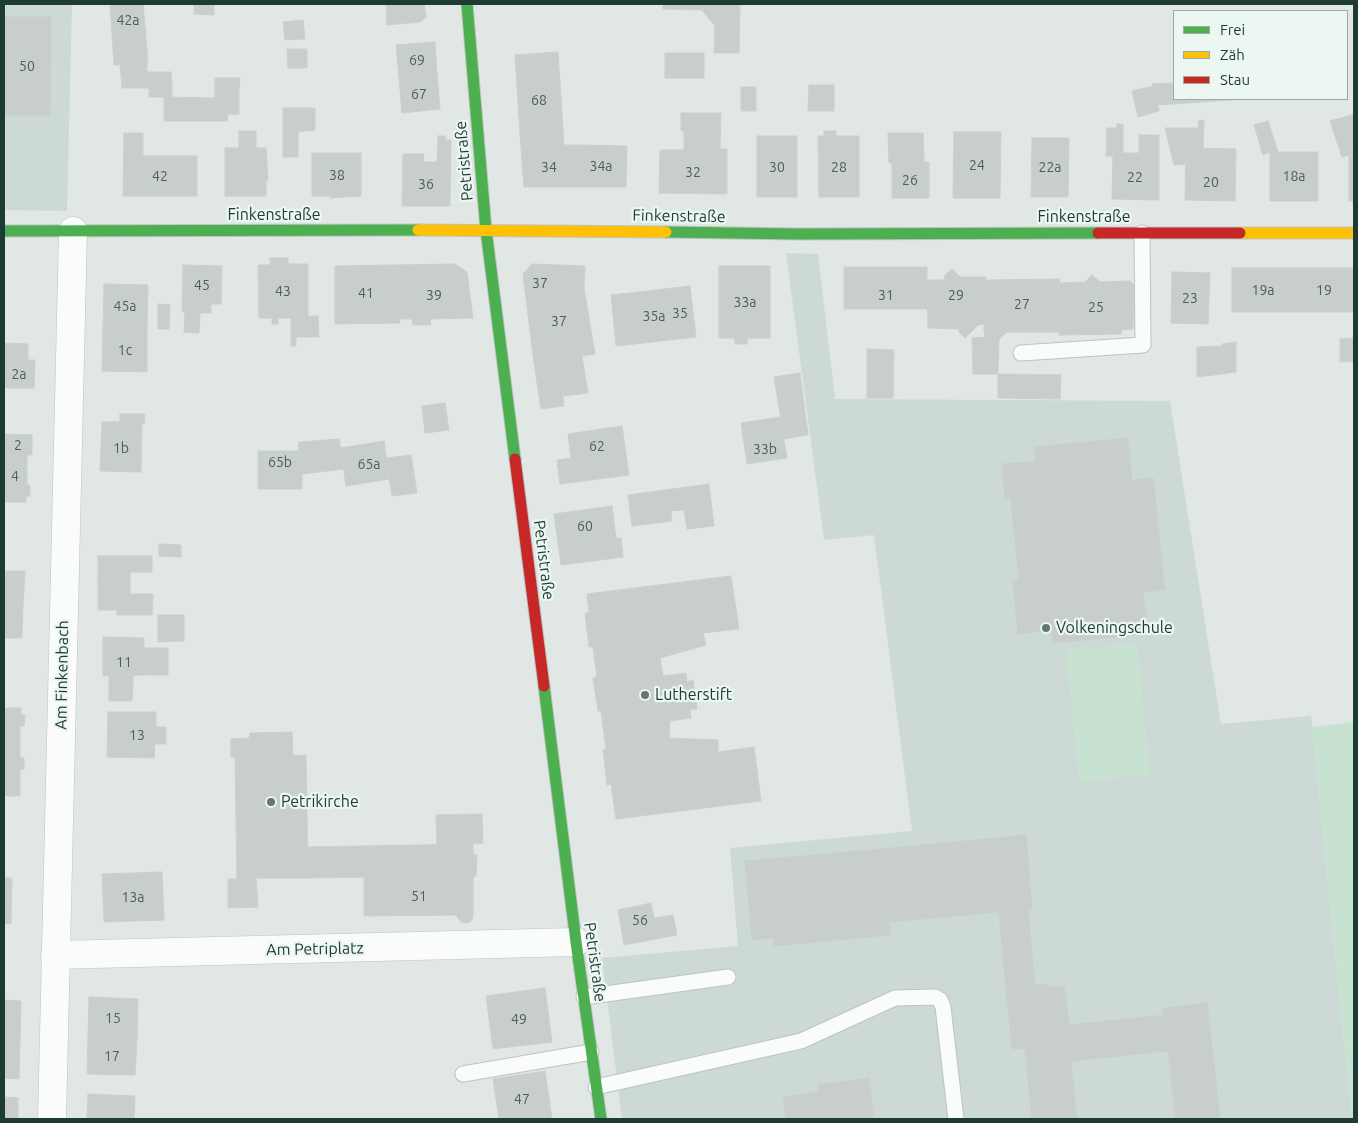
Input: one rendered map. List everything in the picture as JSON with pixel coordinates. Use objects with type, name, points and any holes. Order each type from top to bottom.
[{"type":"street","name":"Petristraße","points":[[467,4],[486,230],[576,942],[601,1119]]},
{"type":"street","name":"Finkenstraße","points":[[4,231],[486,230],[799,234],[1354,233]]},
{"type":"street","name":"Am Finkenbach","points":[[52,1119],[72,231]]},
{"type":"street","name":"Am Petriplatz","points":[[55,955],[576,942]]},
{"type":"lane","points":[[1020,353],[1143,346],[1142,233]]},
{"type":"lane","points":[[584,996],[728,977]]},
{"type":"lane","points":[[596,1087],[801,1041],[895,998],[934,997],[940,1000],[943,1007],[956,1119]]},
{"type":"lane","points":[[463,1074],[591,1052]]},
{"type":"shaded area","points":[[4,4],[72,4],[67,211],[4,210]]},
{"type":"shaded area","name":"Volkeningschule","points":[[786,253],[818,254],[835,399],[1170,401],[1221,724],[1311,716],[1352,1119],[622,1119],[602,958],[738,946],[730,848],[912,831],[874,535],[824,540]]},
{"type":"green space","points":[[1137,643],[1150,775],[1079,782],[1066,650]]},
{"type":"green space","points":[[1354,722],[1354,1119],[1352,1119],[1312,727]]},
{"type":"building","points":[[110,4],[143,4],[148,62],[114,65]]},
{"type":"building","points":[[194,4],[214,4],[214,15],[194,14]]},
{"type":"building","points":[[386,4],[424,4],[426,17],[420,22],[387,25]]},
{"type":"building","points":[[663,4],[740,4],[739,53],[714,53],[715,26],[702,10],[663,9]]},
{"type":"building","points":[[4,17],[51,17],[50,115],[4,115]]},
{"type":"building","points":[[303,20],[305,39],[285,40],[283,22]]},
{"type":"building","points":[[435,42],[437,75],[399,78],[396,45]]},
{"type":"building","points":[[287,49],[307,49],[307,68],[288,68]]},
{"type":"building","points":[[558,52],[564,145],[521,148],[515,55]]},
{"type":"building","points":[[665,53],[704,53],[704,78],[665,78]]},
{"type":"building","points":[[147,62],[147,85],[149,85],[149,88],[122,88],[120,64]]},
{"type":"building","points":[[147,72],[171,72],[172,85],[147,85]]},
{"type":"building","points":[[437,75],[440,109],[402,113],[399,78]]},
{"type":"building","points":[[215,78],[240,78],[239,91],[228,91],[228,97],[215,98]]},
{"type":"building","points":[[1173,83],[1173,100],[1231,100],[1158,105],[1152,84]]},
{"type":"building","points":[[149,85],[172,85],[172,97],[149,97]]},
{"type":"building","points":[[809,85],[834,85],[834,111],[808,111]]},
{"type":"building","points":[[1153,86],[1159,111],[1138,117],[1132,91]]},
{"type":"building","points":[[741,87],[756,87],[756,111],[741,111]]},
{"type":"building","points":[[228,91],[239,91],[239,114],[228,114],[227,121],[214,121],[215,98],[228,97]]},
{"type":"building","points":[[164,97],[215,98],[214,121],[164,121]]},
{"type":"building","points":[[283,108],[315,108],[315,130],[283,133]]},
{"type":"building","points":[[681,113],[721,113],[720,149],[727,149],[727,194],[659,193],[660,150],[684,150],[684,131],[681,131]]},
{"type":"building","points":[[1354,114],[1354,151],[1345,117]]},
{"type":"building","points":[[1345,117],[1354,154],[1342,157],[1330,121]]},
{"type":"building","points":[[1204,120],[1203,148],[1186,148],[1186,164],[1174,165],[1165,128],[1199,128],[1198,121]]},
{"type":"building","points":[[1268,121],[1278,152],[1270,152],[1263,155],[1254,125]]},
{"type":"building","points":[[1117,124],[1123,124],[1123,153],[1113,153],[1112,156],[1106,156],[1107,128],[1117,128]]},
{"type":"building","points":[[239,131],[256,131],[256,148],[266,148],[268,180],[266,180],[266,196],[225,196],[225,148],[239,148]]},
{"type":"building","points":[[298,131],[298,157],[283,157],[283,133]]},
{"type":"building","points":[[824,131],[836,131],[836,136],[859,136],[859,197],[819,197],[818,136],[824,136]]},
{"type":"building","points":[[954,132],[1001,132],[1000,198],[953,198]]},
{"type":"building","points":[[124,133],[143,133],[143,156],[197,156],[197,196],[123,196]]},
{"type":"building","points":[[888,133],[923,133],[924,162],[929,162],[929,198],[892,198],[892,163],[889,163]]},
{"type":"building","points":[[1139,135],[1159,135],[1159,200],[1112,199],[1113,153],[1139,153]]},
{"type":"building","points":[[438,136],[445,136],[446,140],[451,140],[450,206],[402,206],[403,154],[424,154],[423,162],[437,162]]},
{"type":"building","points":[[757,136],[797,136],[797,197],[757,197]]},
{"type":"building","points":[[1032,138],[1069,138],[1068,197],[1031,197]]},
{"type":"building","points":[[576,145],[575,187],[524,187],[521,148]]},
{"type":"building","points":[[576,145],[627,146],[626,187],[575,187]]},
{"type":"building","points":[[1186,148],[1236,149],[1235,201],[1185,200]]},
{"type":"building","points":[[1270,152],[1318,152],[1318,201],[1270,201]]},
{"type":"building","points":[[312,153],[361,153],[361,196],[330,198],[330,196],[312,196]]},
{"type":"building","points":[[1349,154],[1354,154],[1354,201],[1349,201]]},
{"type":"building","points":[[270,258],[288,258],[288,264],[308,264],[308,316],[318,316],[319,337],[296,337],[296,346],[291,346],[291,318],[278,318],[278,324],[272,324],[272,318],[259,318],[258,265],[270,265]]},
{"type":"building","points":[[455,264],[467,272],[473,318],[430,319],[431,325],[413,325],[412,319],[400,319],[396,265]]},
{"type":"building","points":[[532,264],[585,266],[584,288],[595,354],[534,363],[523,274]]},
{"type":"building","points":[[183,265],[222,266],[221,304],[211,304],[211,313],[200,313],[199,333],[184,332],[185,312],[182,312]]},
{"type":"building","points":[[396,265],[400,323],[335,324],[335,266]]},
{"type":"building","points":[[719,266],[770,266],[770,338],[747,338],[747,344],[735,344],[735,338],[719,338]]},
{"type":"building","points":[[844,267],[927,267],[927,309],[844,309]]},
{"type":"building","points":[[1232,268],[1293,268],[1293,312],[1232,312]]},
{"type":"building","points":[[1293,268],[1354,268],[1354,312],[1293,312]]},
{"type":"building","points":[[952,269],[960,277],[986,277],[984,324],[978,325],[965,338],[959,332],[959,329],[928,328],[927,280],[944,280],[945,275]]},
{"type":"building","points":[[1172,272],[1210,273],[1208,324],[1171,323]]},
{"type":"building","points":[[1092,275],[1100,282],[1130,281],[1134,285],[1133,329],[1121,330],[1121,334],[1059,335],[1059,283],[1085,282]]},
{"type":"building","points":[[1060,279],[1058,332],[1007,332],[999,339],[992,333],[991,329],[984,329],[986,280]]},
{"type":"building","points":[[104,284],[148,285],[147,329],[103,327]]},
{"type":"building","points":[[690,286],[696,337],[669,340],[664,289]]},
{"type":"building","points":[[664,289],[669,340],[644,343],[639,292]]},
{"type":"building","points":[[639,292],[644,343],[616,346],[611,295]]},
{"type":"building","points":[[158,304],[170,305],[169,329],[158,329]]},
{"type":"building","points":[[103,327],[147,329],[147,372],[102,371]]},
{"type":"building","points":[[984,329],[991,329],[992,333],[999,339],[998,374],[973,374],[972,338],[985,337]]},
{"type":"building","points":[[1354,338],[1354,361],[1340,362],[1340,339]]},
{"type":"building","points":[[1236,342],[1236,372],[1221,374],[1222,344]]},
{"type":"building","points":[[4,343],[28,344],[28,360],[35,360],[34,388],[4,388]]},
{"type":"building","points":[[1221,346],[1221,374],[1197,377],[1197,347]]},
{"type":"building","points":[[867,349],[894,350],[893,398],[867,398]]},
{"type":"building","points":[[582,356],[588,393],[563,396],[558,359]]},
{"type":"building","points":[[558,359],[564,406],[541,409],[534,363]]},
{"type":"building","points":[[800,373],[808,435],[784,439],[774,377]]},
{"type":"building","points":[[998,374],[1061,375],[1060,399],[998,398]]},
{"type":"building","points":[[445,403],[449,430],[425,433],[422,406]]},
{"type":"building","points":[[120,414],[145,414],[144,424],[142,424],[141,472],[100,471],[102,422],[120,422]]},
{"type":"building","points":[[780,417],[787,458],[747,464],[741,423]]},
{"type":"building","points":[[622,426],[629,475],[560,484],[557,460],[571,458],[568,434]]},
{"type":"building","points":[[4,434],[32,435],[32,455],[27,455],[27,467],[4,467]]},
{"type":"building","points":[[1128,438],[1132,480],[1153,478],[1165,590],[1143,592],[1148,634],[1053,643],[1052,630],[1018,634],[1013,581],[1019,580],[1011,498],[1005,499],[1002,464],[1035,462],[1034,447]]},
{"type":"building","points":[[339,439],[344,469],[302,474],[302,451],[298,451],[299,442]]},
{"type":"building","points":[[384,441],[389,479],[346,486],[341,448]]},
{"type":"building","points":[[258,451],[302,451],[302,489],[258,489]]},
{"type":"building","points":[[411,455],[417,493],[392,496],[386,458]]},
{"type":"building","points":[[4,467],[27,467],[27,485],[30,485],[30,496],[26,496],[26,502],[4,502]]},
{"type":"building","points":[[709,484],[714,526],[687,529],[684,510],[671,511],[672,521],[632,526],[628,495]]},
{"type":"building","points":[[612,506],[616,538],[621,538],[623,557],[561,565],[554,514]]},
{"type":"building","points":[[159,544],[181,545],[181,557],[159,556]]},
{"type":"building","points":[[98,556],[152,556],[152,572],[130,572],[130,583],[98,583]]},
{"type":"building","points":[[4,571],[25,571],[23,605],[4,604]]},
{"type":"building","name":"Lutherstift","points":[[731,576],[739,629],[703,633],[706,645],[660,658],[663,676],[686,673],[687,682],[693,680],[697,709],[690,709],[691,718],[670,721],[669,738],[718,740],[718,752],[754,747],[761,801],[616,819],[611,784],[607,785],[603,750],[606,750],[601,711],[598,711],[593,678],[597,677],[593,647],[589,647],[585,613],[589,613],[587,594]]},
{"type":"building","points":[[98,583],[130,583],[130,594],[153,594],[152,615],[117,615],[117,610],[98,610]]},
{"type":"building","points":[[4,604],[23,605],[22,638],[4,638]]},
{"type":"building","points":[[158,615],[184,615],[184,628],[158,628]]},
{"type":"building","points":[[158,628],[184,628],[184,641],[158,642]]},
{"type":"building","points":[[103,637],[144,638],[144,675],[103,676]]},
{"type":"building","points":[[144,648],[168,648],[168,675],[144,675]]},
{"type":"building","points":[[109,676],[133,676],[133,686],[109,686]]},
{"type":"building","points":[[109,686],[133,686],[132,701],[109,701]]},
{"type":"building","points":[[4,708],[21,708],[21,715],[25,715],[24,726],[20,726],[20,741],[4,741]]},
{"type":"building","points":[[108,712],[156,712],[156,727],[166,727],[166,744],[155,744],[154,758],[107,757]]},
{"type":"building","name":"Petrikirche","points":[[292,732],[293,756],[306,755],[308,878],[256,878],[258,907],[228,908],[228,879],[237,879],[235,757],[231,757],[231,739],[249,738],[250,733]]},
{"type":"building","points":[[4,741],[20,741],[20,758],[24,758],[24,769],[20,769],[20,796],[4,796]]},
{"type":"building","points":[[482,814],[483,843],[437,845],[436,815]]},
{"type":"building","points":[[1026,835],[1032,909],[889,922],[882,849]]},
{"type":"building","points":[[473,844],[473,854],[477,855],[476,876],[473,877],[473,918],[470,922],[464,923],[460,921],[456,915],[364,916],[364,877],[308,878],[307,847]]},
{"type":"building","points":[[882,849],[890,935],[774,946],[773,938],[752,940],[745,861]]},
{"type":"building","points":[[162,872],[164,920],[104,922],[102,874]]},
{"type":"building","points":[[4,878],[12,878],[11,924],[4,924]]},
{"type":"building","points":[[651,903],[654,918],[673,915],[677,935],[624,945],[618,910]]},
{"type":"building","points":[[1028,909],[1035,987],[1006,990],[999,912]]},
{"type":"building","points":[[1047,984],[1047,987],[1064,986],[1069,1025],[1164,1015],[1168,1051],[1071,1061],[1077,1119],[1032,1119],[1025,1048],[1012,1049],[1006,990]]},
{"type":"building","points":[[545,988],[552,1042],[493,1049],[486,996]]},
{"type":"building","points":[[89,997],[138,999],[137,1039],[88,1037]]},
{"type":"building","points":[[4,1000],[21,1001],[20,1040],[4,1040]]},
{"type":"building","points":[[1207,1003],[1220,1119],[1176,1119],[1163,1008]]},
{"type":"building","points":[[88,1037],[137,1039],[135,1075],[87,1074]]},
{"type":"building","points":[[4,1040],[20,1040],[19,1079],[4,1078]]},
{"type":"building","points":[[545,1071],[552,1119],[499,1119],[493,1079]]},
{"type":"building","points":[[869,1078],[874,1119],[786,1119],[783,1097],[819,1092],[818,1085]]},
{"type":"building","points":[[88,1094],[135,1096],[134,1119],[87,1119]]},
{"type":"building","points":[[4,1097],[18,1098],[18,1119],[4,1119]]},
{"type":"traffic: fast","points":[[467,4],[486,230],[515,459]]},
{"type":"traffic: fast","points":[[4,231],[418,230]]},
{"type":"traffic: fast","points":[[666,232],[799,234],[1098,233]]},
{"type":"traffic: fast","points":[[544,686],[576,942],[601,1119]]},
{"type":"traffic: slow","points":[[418,230],[666,232]]},
{"type":"traffic: slow","points":[[1240,233],[1354,233]]},
{"type":"traffic: jam","points":[[1098,233],[1240,233]]},
{"type":"traffic: jam","points":[[515,459],[544,686]]},
{"type":"place","name":"Volkeningschule","points":[[1046,628]]},
{"type":"place","name":"Lutherstift","points":[[645,695]]},
{"type":"place","name":"Petrikirche","points":[[271,802]]}]
